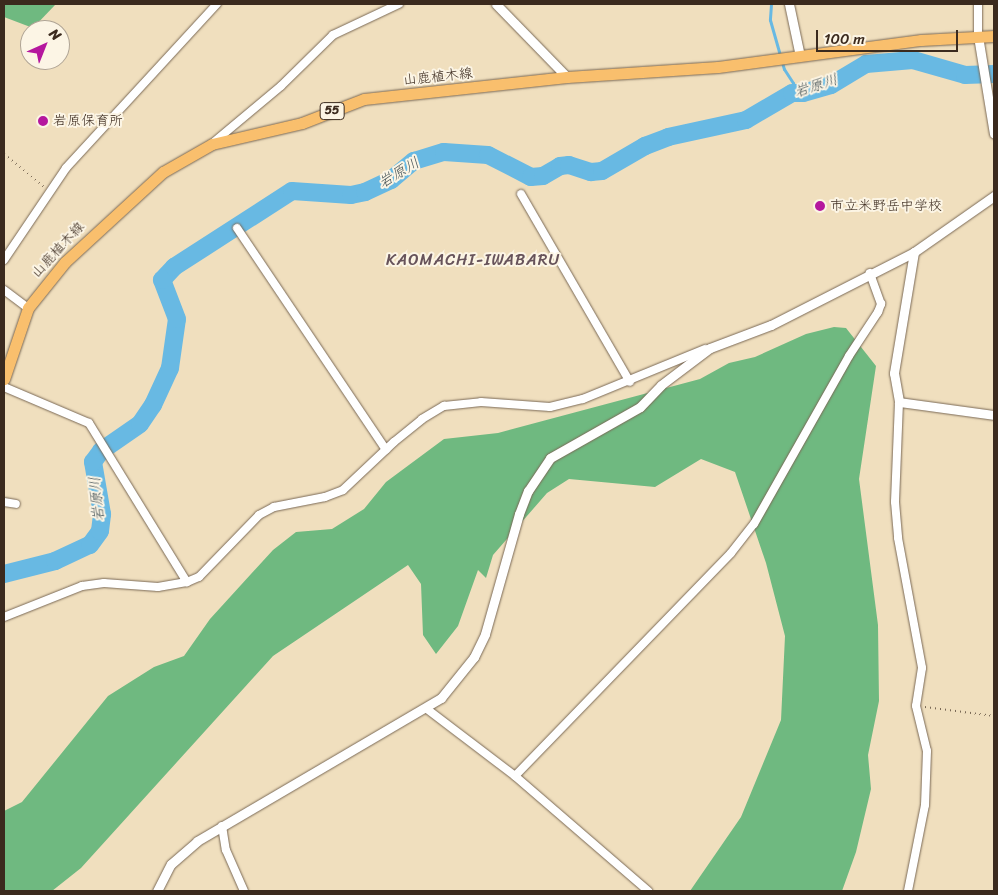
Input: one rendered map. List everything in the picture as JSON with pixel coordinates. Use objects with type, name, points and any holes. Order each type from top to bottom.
[{"type":"main road","name":"山鹿植木線","points":[[4,379],[28,308],[66,262],[129,201],[163,172],[212,144],[302,123],[364,99],[567,78],[776,61],[921,40],[994,36]]},
{"type":"street","points":[[4,260],[49,190],[96,131],[218,4]]},
{"type":"street","points":[[212,144],[281,86],[332,34],[399,4]]},
{"type":"street","points":[[496,4],[567,78]]},
{"type":"street","points":[[789,4],[795,57]]},
{"type":"street","points":[[978,4],[978,36],[988,108],[994,134]]},
{"type":"street","points":[[521,194],[630,382]]},
{"type":"street","points":[[4,617],[82,586],[104,583],[158,587],[187,582],[199,577],[259,515],[274,506],[325,497],[343,490],[422,419],[444,406],[481,402],[550,407],[584,399],[630,382],[778,322],[914,252],[994,196]]},
{"type":"street","points":[[237,228],[386,450]]},
{"type":"street","points":[[908,891],[925,805],[927,751],[916,706],[922,668],[898,538],[895,502],[899,402],[894,372],[914,252]]},
{"type":"street","points":[[515,776],[731,553],[754,524],[849,356],[878,312],[881,304],[870,273]]},
{"type":"street","points":[[4,290],[28,308]]},
{"type":"street","points":[[157,891],[178,857],[222,826],[374,735],[427,709],[441,698],[474,657],[485,634],[519,514],[528,491],[550,458],[640,407],[661,385],[710,348]]},
{"type":"street","points":[[4,387],[83,418],[110,455],[187,582]]},
{"type":"street","points":[[899,402],[994,415]]},
{"type":"street","points":[[4,502],[16,504]]},
{"type":"street","points":[[427,709],[515,776],[648,891]]},
{"type":"street","points":[[222,826],[226,850],[244,891]]},
{"type":"path","points":[[4,154],[13,165],[49,190]]},
{"type":"path","points":[[916,706],[994,716]]},
{"type":"green space","points":[[4,4],[56,4],[41,20],[20,20],[20,23],[4,17]]},
{"type":"green space","points":[[834,327],[846,328],[876,366],[859,479],[878,625],[879,701],[868,755],[871,789],[856,852],[842,891],[690,891],[741,817],[781,720],[785,636],[766,563],[735,472],[701,459],[655,487],[569,479],[547,493],[493,555],[486,578],[478,570],[458,626],[436,654],[423,635],[421,584],[408,565],[273,656],[81,868],[52,891],[4,891],[4,811],[22,802],[108,696],[154,667],[184,656],[210,619],[273,550],[296,532],[332,529],[364,509],[386,482],[444,439],[498,433],[700,379],[729,363],[755,357],[806,334]]},
{"type":"waterway","points":[[771,4],[770,20],[784,69],[793,83],[792,93]]},
{"type":"waterway","name":"岩原川","points":[[4,574],[55,561],[90,545],[100,531],[102,514],[93,462],[101,451],[140,424],[153,405],[170,368],[177,319],[162,280],[174,267],[292,191],[351,195],[365,192],[391,180],[414,161],[444,152],[488,155],[531,177],[543,176],[560,166],[569,165],[591,172],[602,171],[645,146],[668,137],[746,120],[792,93],[803,93],[831,85],[866,64],[913,60],[965,75],[994,74]]},
{"type":"place","name":"岩原保育所","points":[[43,121]]},
{"type":"place","name":"市立米野岳中学校","points":[[820,206]]},
{"type":"district","name":"KAOMACHI-IWABARU","points":[[473,260]]}]
